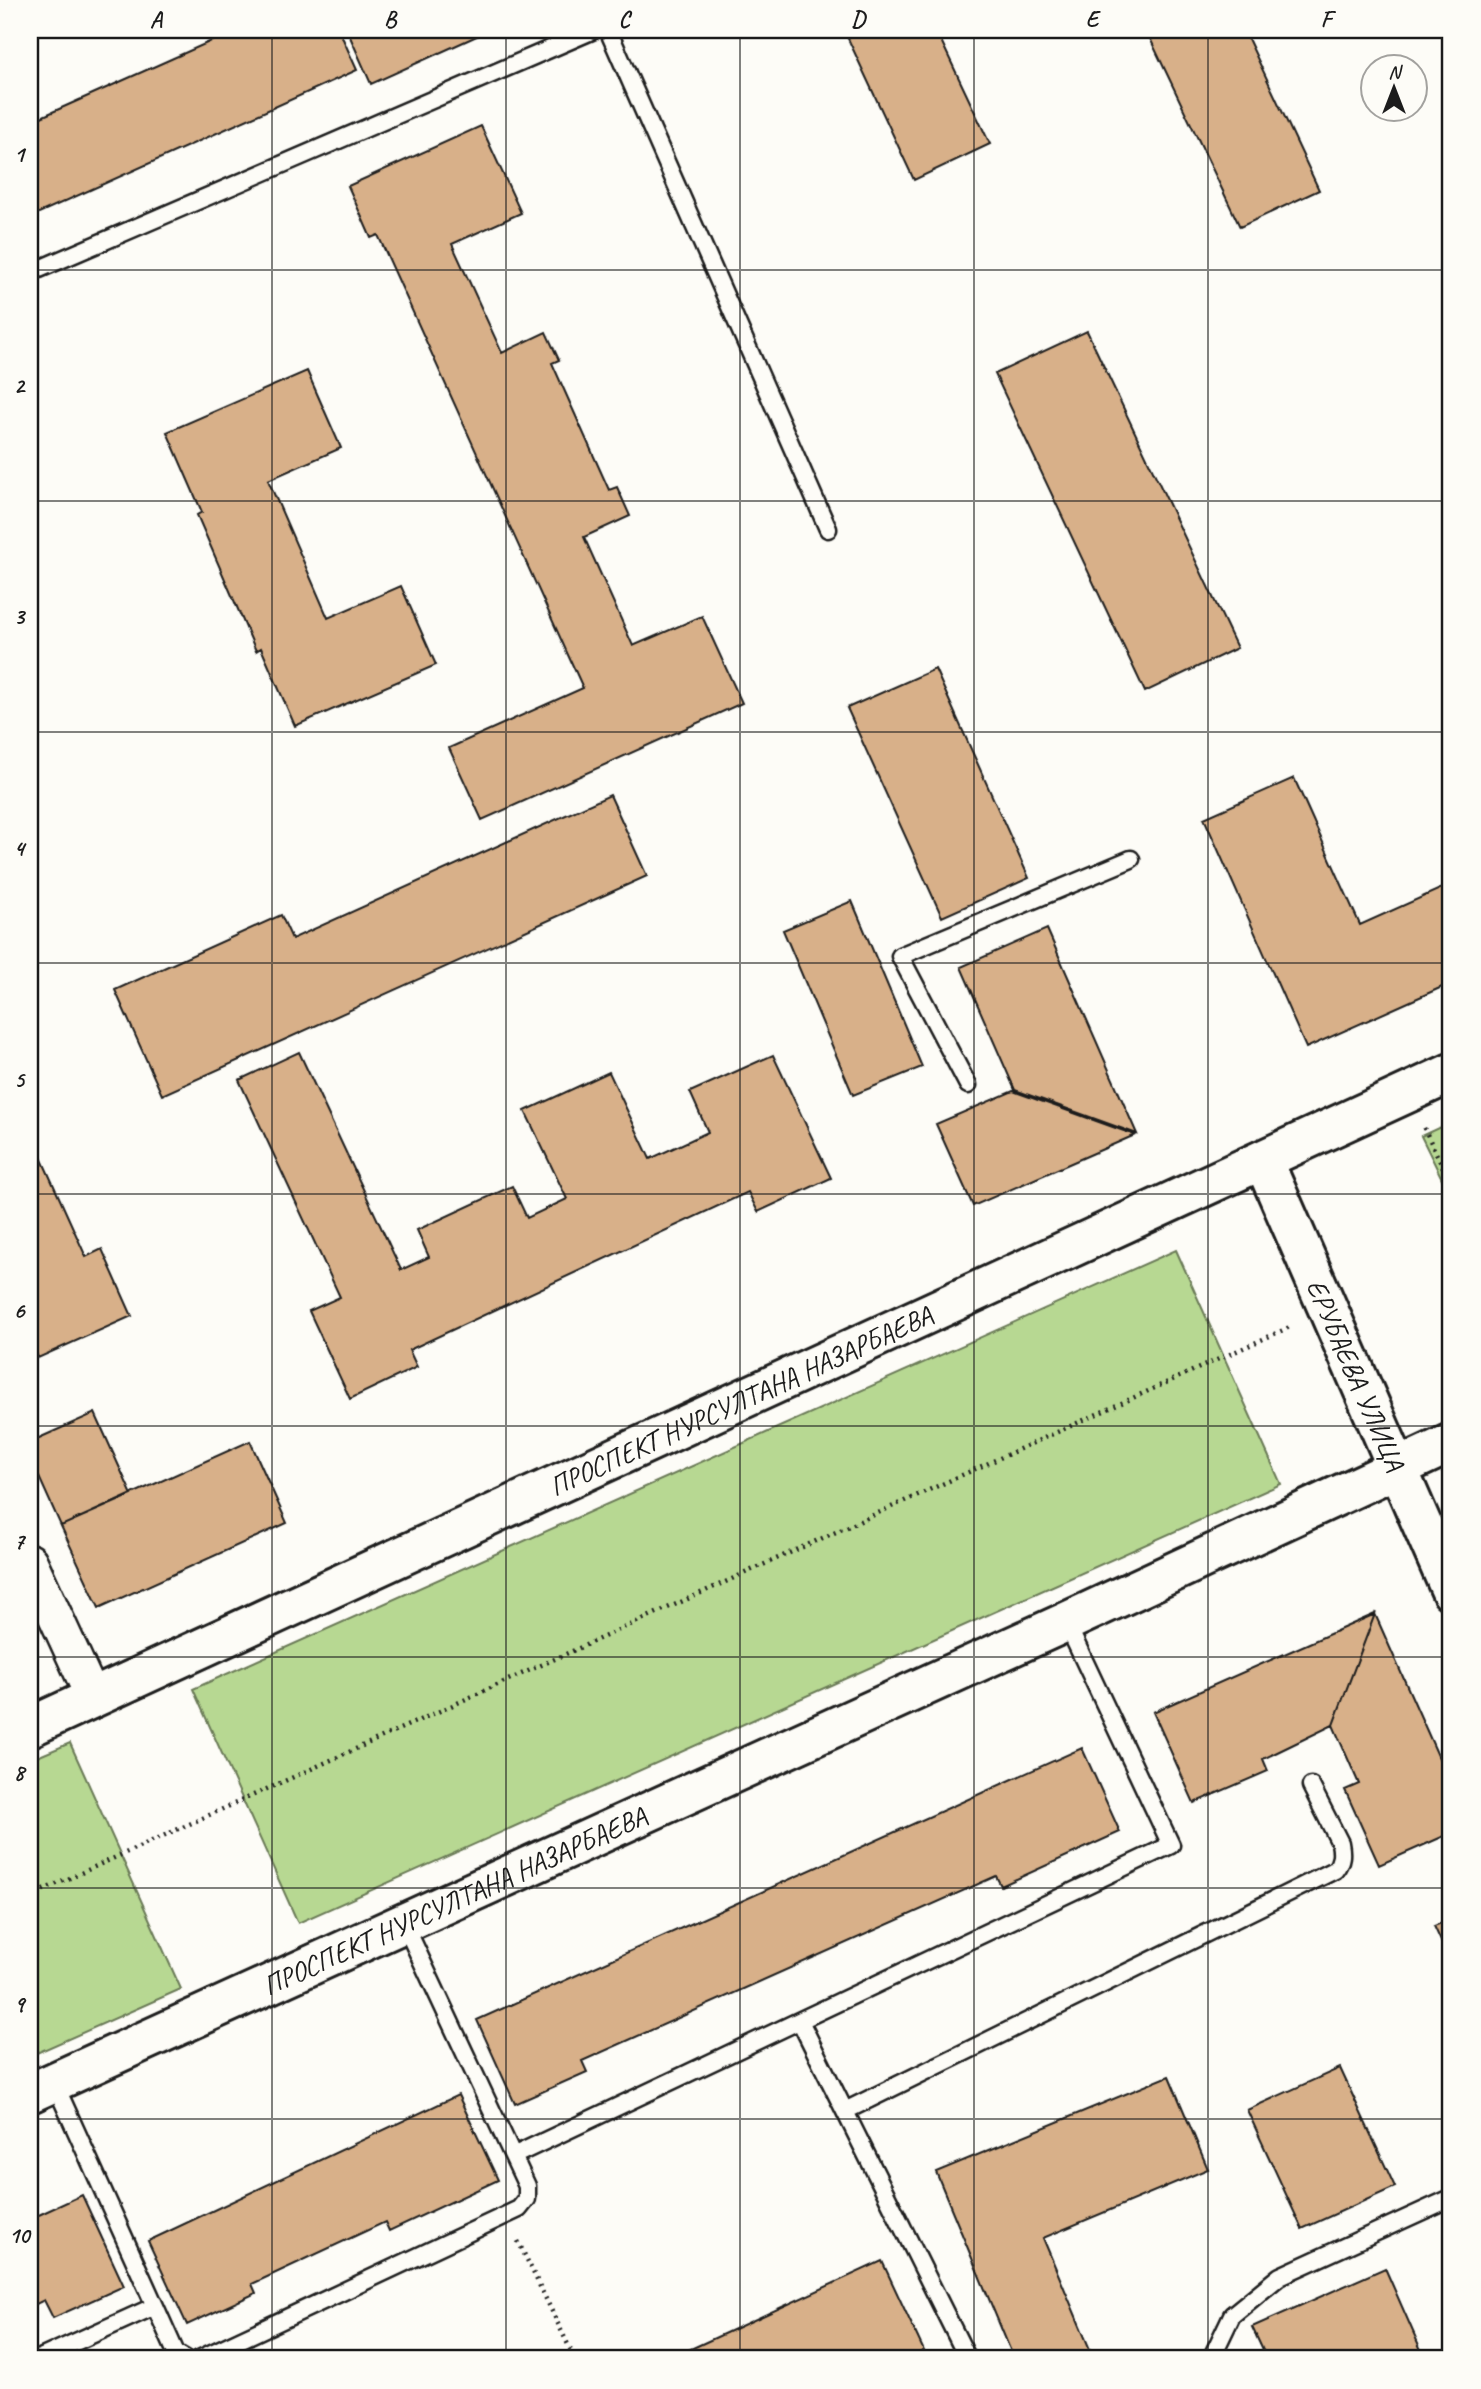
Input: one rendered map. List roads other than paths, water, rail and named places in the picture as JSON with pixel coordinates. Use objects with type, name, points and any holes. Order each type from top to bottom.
[{"type":"main road","name":"ПРОСПЕКТ НУРСУЛТАНА НАЗАРБАЕВА","points":[[30,1727],[1451,1073]]},
{"type":"main road","name":"ЕРУБАЕВА УЛИЦА","points":[[1263,1160],[1395,1468],[1451,1591]]},
{"type":"main road","name":"ПРОСПЕКТ НУРСУЛТАНА НАЗАРБАЕВА","points":[[42,2087],[1066,1622],[1451,1443]]},
{"type":"street","points":[[30,1561],[93,1698]]},
{"type":"lane","points":[[30,274],[594,30]]},
{"type":"lane","points":[[608,30],[828,529]]},
{"type":"lane","points":[[968,1085],[900,956],[1132,859]]},
{"type":"lane","points":[[513,2156],[1171,1845],[1066,1622]]},
{"type":"lane","points":[[845,2112],[1335,1870],[1340,1864],[1340,1843],[1311,1786]]},
{"type":"lane","points":[[199,2359],[519,2209],[527,2199],[527,2186],[404,1923]]},
{"type":"lane","points":[[800,2021],[966,2359]]},
{"type":"lane","points":[[42,2087],[155,2306],[176,2353],[186,2359]]},
{"type":"lane","points":[[1211,2359],[1232,2315],[1280,2276],[1451,2198]]},
{"type":"lane","points":[[38,2359],[155,2306]]}]
